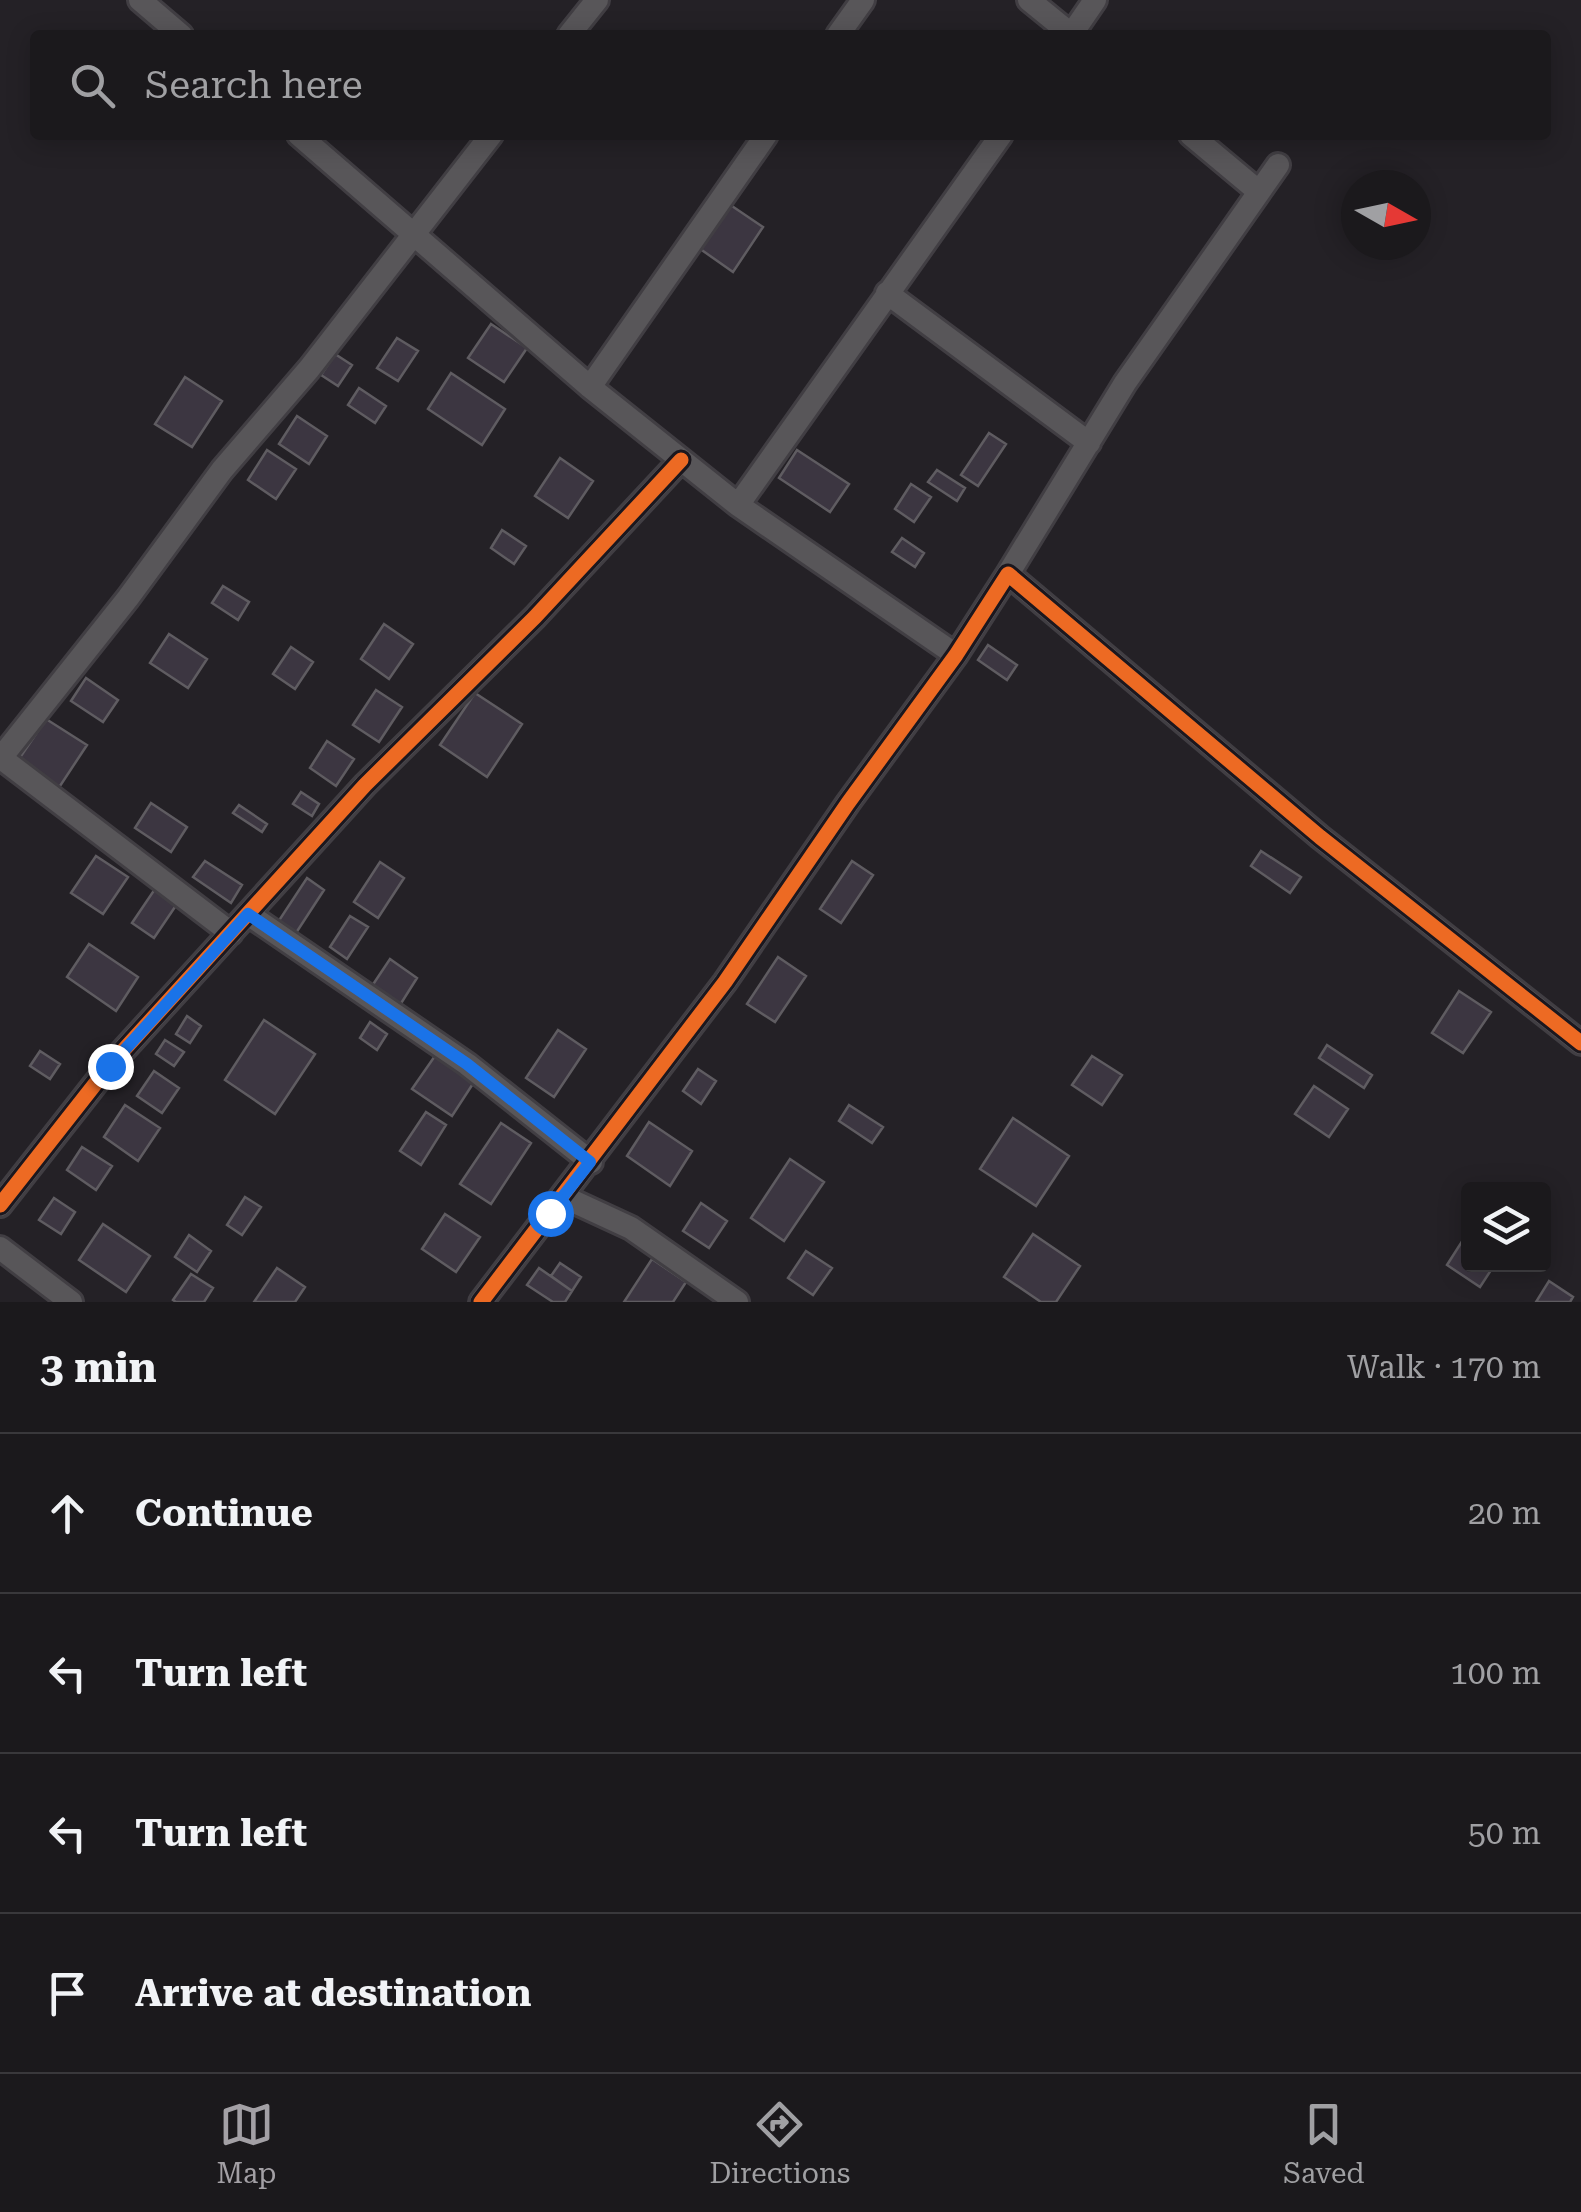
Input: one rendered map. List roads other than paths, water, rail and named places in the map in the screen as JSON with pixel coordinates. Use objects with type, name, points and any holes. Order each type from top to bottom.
[{"type":"street","points":[[140,0],[175,30]]},
{"type":"street","points":[[573,30],[598,0]]},
{"type":"street","points":[[842,30],[863,0]]},
{"type":"street","points":[[1028,0],[1065,30]]},
{"type":"street","points":[[1074,30],[1095,0]]},
{"type":"street","points":[[305,140],[590,387],[681,460],[738,505],[956,655]]},
{"type":"street","points":[[230,933],[1,758],[128,598],[222,470],[309,369],[487,140]]},
{"type":"street","points":[[590,387],[763,140]]},
{"type":"street","points":[[738,505],[996,140]]},
{"type":"street","points":[[1197,140],[1258,191]]},
{"type":"street","points":[[482,1302],[725,982],[956,655],[1136,367],[1278,165]]},
{"type":"street","points":[[887,293],[1089,442]]},
{"type":"street","points":[[0,1205],[110,1066],[230,933],[365,786],[534,617],[681,460]]},
{"type":"street","points":[[1008,574],[1336,850],[1581,1043]]},
{"type":"street","points":[[248,914],[467,1064],[590,1162]]},
{"type":"street","points":[[564,1197],[631,1228],[737,1302]]},
{"type":"street","points":[[0,1248],[71,1302]]}]
